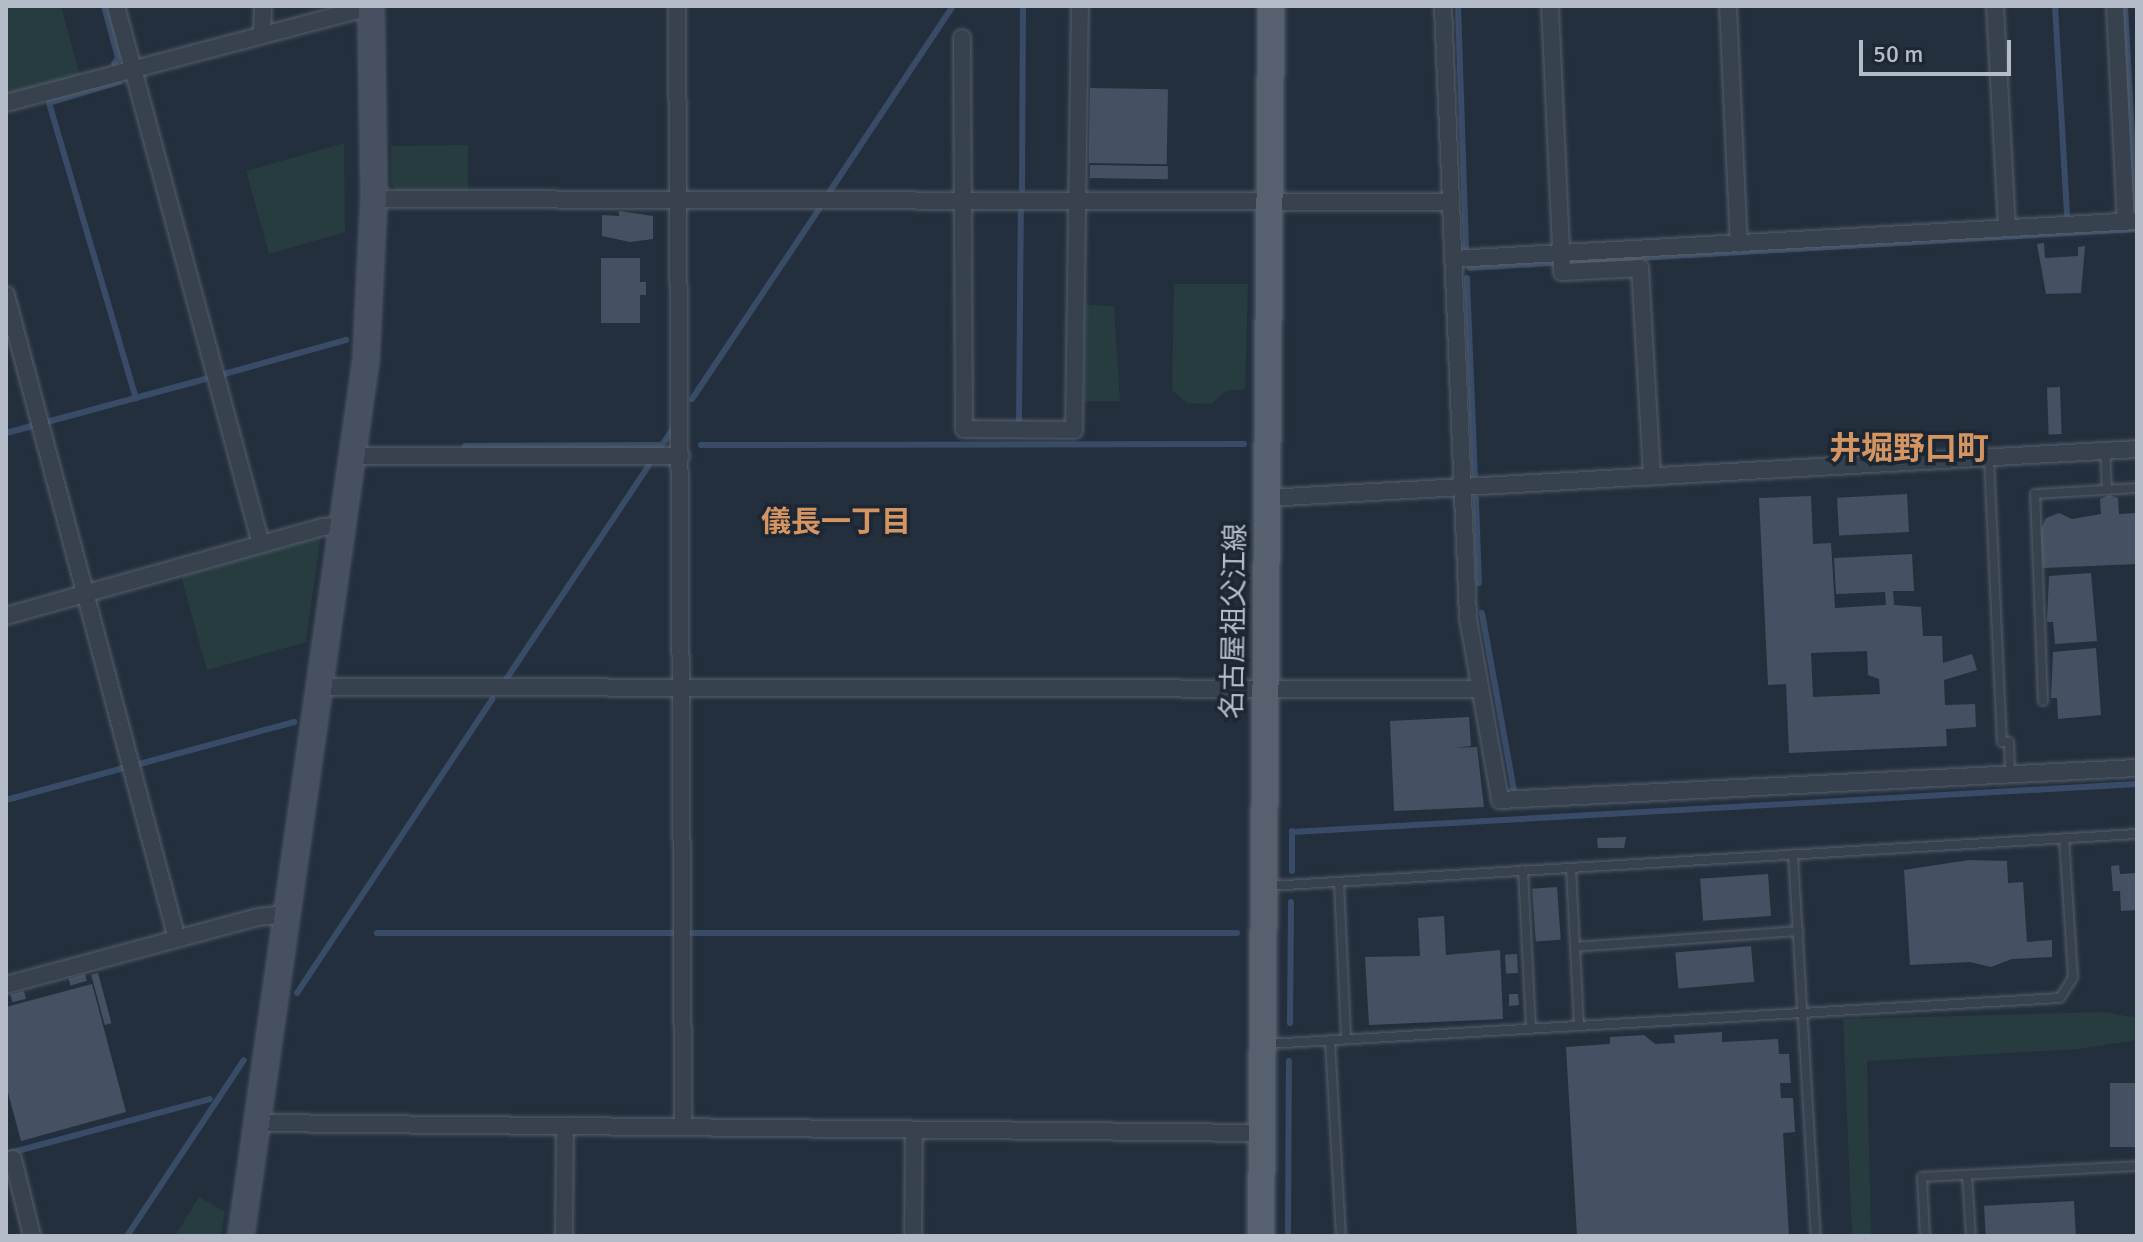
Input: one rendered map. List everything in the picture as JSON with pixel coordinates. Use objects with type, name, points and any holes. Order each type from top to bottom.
[{"type":"main road","name":"名古屋祖父江線","points":[[1261,1236],[1271,6]]},
{"type":"street","points":[[116,6],[261,544]]},
{"type":"street","points":[[262,35],[263,6]]},
{"type":"street","points":[[6,103],[371,6],[374,199],[366,360],[241,1236]]},
{"type":"street","points":[[677,6],[683,1127]]},
{"type":"street","points":[[962,38],[964,429],[1074,430],[1080,6]]},
{"type":"street","points":[[1443,6],[1468,618],[1500,800],[2137,768]]},
{"type":"street","points":[[1550,6],[1562,272],[1640,268],[1652,477]]},
{"type":"street","points":[[1728,6],[1739,244]]},
{"type":"street","points":[[1995,6],[2007,228]]},
{"type":"street","points":[[1453,259],[2132,221],[2115,6]]},
{"type":"street","points":[[374,199],[1451,202]]},
{"type":"street","points":[[7,306],[177,939]]},
{"type":"street","points":[[1267,498],[2137,449]]},
{"type":"street","points":[[353,456],[681,456]]},
{"type":"street","points":[[6,616],[261,544],[343,526]]},
{"type":"street","points":[[320,687],[1266,685],[1480,689]]},
{"type":"street","points":[[6,985],[177,939],[287,914]]},
{"type":"street","points":[[258,1123],[1262,1133]]},
{"type":"street","points":[[564,1236],[565,1126]]},
{"type":"street","points":[[913,1236],[914,1130]]},
{"type":"street","points":[[13,1159],[32,1236]]},
{"type":"lane","points":[[2105,451],[2107,490]]},
{"type":"lane","points":[[1989,458],[2002,742],[2009,742],[2010,775]]},
{"type":"lane","points":[[2043,701],[2035,494],[2137,488]]},
{"type":"lane","points":[[1264,886],[2137,834]]},
{"type":"lane","points":[[1264,1044],[2060,998],[2073,977],[2064,838]]},
{"type":"lane","points":[[1793,854],[1816,1236]]},
{"type":"lane","points":[[1571,868],[1579,1026]]},
{"type":"lane","points":[[1523,870],[1531,1028]]},
{"type":"lane","points":[[1339,882],[1346,1039]]},
{"type":"lane","points":[[1575,947],[1798,931]]},
{"type":"lane","points":[[1330,1040],[1341,1236]]},
{"type":"lane","points":[[1925,1236],[1922,1177],[2137,1166]]},
{"type":"lane","points":[[1967,1175],[1971,1236]]},
{"type":"green space","points":[[6,6],[61,6],[80,76],[6,96]]},
{"type":"green space","points":[[344,143],[345,232],[269,254],[246,171]]},
{"type":"green space","points":[[468,145],[468,192],[397,191],[391,182],[391,146]]},
{"type":"green space","points":[[1174,284],[1248,284],[1245,389],[1226,391],[1211,404],[1187,403],[1172,390]]},
{"type":"green space","points":[[1086,305],[1114,306],[1120,401],[1084,401]]},
{"type":"green space","points":[[321,536],[306,642],[207,670],[181,576]]},
{"type":"green space","points":[[2104,1012],[2137,1018],[2137,1040],[2078,1049],[1867,1061],[1871,1234],[1852,1236],[1843,1019]]},
{"type":"green space","points":[[199,1197],[225,1212],[221,1236],[175,1236]]},
{"type":"building","points":[[1090,88],[1168,89],[1167,164],[1089,163]]},
{"type":"building","points":[[1090,165],[1168,166],[1168,179],[1090,178]]},
{"type":"building","points":[[619,211],[653,216],[653,239],[630,242],[602,236],[602,215],[619,216]]},
{"type":"building","points":[[2044,243],[2045,258],[2078,256],[2078,247],[2085,246],[2081,293],[2046,294],[2037,244]]},
{"type":"building","points":[[601,258],[640,258],[640,282],[646,282],[646,295],[640,295],[640,323],[601,323]]},
{"type":"building","points":[[2047,387],[2060,387],[2062,434],[2049,434]]},
{"type":"building","points":[[1907,494],[1909,532],[1839,536],[1837,498]]},
{"type":"building","points":[[2109,495],[2118,498],[2119,514],[2137,513],[2137,564],[2043,568],[2040,531],[2046,518],[2059,513],[2072,519],[2101,514],[2100,499]]},
{"type":"building","points":[[1811,496],[1813,544],[1831,543],[1835,608],[1886,605],[1885,592],[1836,594],[1834,558],[1912,554],[1914,591],[1893,591],[1894,605],[1921,607],[1923,636],[1942,636],[1943,663],[1972,654],[1977,670],[1944,680],[1945,705],[1975,704],[1976,727],[1946,729],[1947,746],[1789,753],[1786,684],[1768,685],[1759,498]],"holes":[[[1867,651],[1868,675],[1879,679],[1880,694],[1813,697],[1811,653]]]},
{"type":"building","points":[[2091,573],[2097,641],[2055,644],[2053,622],[2047,622],[2049,576]]},
{"type":"building","points":[[2096,648],[2101,715],[2058,719],[2057,698],[2051,698],[2053,652]]},
{"type":"building","points":[[1469,717],[1471,746],[1455,748],[1477,747],[1484,807],[1394,811],[1390,721]]},
{"type":"building","points":[[1626,837],[1624,848],[1598,848],[1597,838]]},
{"type":"building","points":[[1969,860],[2007,861],[2008,883],[2023,882],[2027,942],[2052,940],[2052,957],[2012,959],[1991,967],[1970,962],[1910,965],[1904,870]]},
{"type":"building","points":[[2119,865],[2120,874],[2137,873],[2137,910],[2121,911],[2120,891],[2113,891],[2111,866]]},
{"type":"building","points":[[1768,874],[1771,916],[1703,921],[1700,879]]},
{"type":"building","points":[[1557,887],[1561,940],[1536,942],[1532,889]]},
{"type":"building","points":[[1444,916],[1446,955],[1500,950],[1503,1019],[1369,1025],[1365,957],[1420,956],[1418,918]]},
{"type":"building","points":[[1751,946],[1754,982],[1678,988],[1675,953]]},
{"type":"building","points":[[1517,954],[1518,973],[1506,974],[1505,955]]},
{"type":"building","points":[[98,973],[111,1023],[105,1025],[91,975]]},
{"type":"building","points":[[85,974],[87,981],[71,985],[69,979]]},
{"type":"building","points":[[92,984],[126,1112],[21,1141],[6,1085],[6,1007]]},
{"type":"building","points":[[24,991],[26,999],[12,1002],[10,994]]},
{"type":"building","points":[[1509,994],[1518,994],[1519,1005],[1509,1006]]},
{"type":"building","points":[[1722,1032],[1722,1042],[1778,1039],[1779,1054],[1789,1054],[1791,1083],[1780,1083],[1781,1098],[1793,1098],[1795,1132],[1783,1133],[1789,1236],[1577,1236],[1566,1047],[1610,1044],[1610,1037],[1644,1035],[1655,1044],[1675,1043],[1674,1035]]},
{"type":"building","points":[[2110,1083],[2137,1083],[2137,1147],[2110,1147]]},
{"type":"building","points":[[2074,1201],[2076,1236],[1986,1236],[1984,1206]]},
{"type":"waterway","points":[[104,6],[118,58],[114,64]]},
{"type":"waterway","points":[[830,191],[953,6]]},
{"type":"waterway","points":[[1022,189],[1023,6]]},
{"type":"waterway","points":[[1458,6],[1466,251]]},
{"type":"waterway","points":[[2055,6],[2067,214]]},
{"type":"waterway","points":[[2125,6],[2136,211]]},
{"type":"waterway","points":[[119,82],[49,103],[136,398]]},
{"type":"waterway","points":[[692,399],[819,209]]},
{"type":"waterway","points":[[1019,421],[1021,210]]},
{"type":"waterway","points":[[1570,262],[2137,229]]},
{"type":"waterway","points":[[1470,268],[1552,263]]},
{"type":"waterway","points":[[1467,278],[1475,474]]},
{"type":"waterway","points":[[224,374],[346,340]]},
{"type":"waterway","points":[[47,422],[205,379]]},
{"type":"waterway","points":[[6,433],[33,426]]},
{"type":"waterway","points":[[662,445],[674,427]]},
{"type":"waterway","points":[[701,445],[1244,444]]},
{"type":"waterway","points":[[465,446],[662,445]]},
{"type":"waterway","points":[[507,678],[649,465]]},
{"type":"waterway","points":[[1476,499],[1479,583]]},
{"type":"waterway","points":[[1482,613],[1514,790]]},
{"type":"waterway","points":[[297,993],[492,699]]},
{"type":"waterway","points":[[136,765],[294,722]]},
{"type":"waterway","points":[[6,800],[124,768]]},
{"type":"waterway","points":[[1292,832],[2137,784]]},
{"type":"waterway","points":[[1292,831],[1292,871]]},
{"type":"waterway","points":[[1290,1023],[1291,902]]},
{"type":"waterway","points":[[377,933],[674,933]]},
{"type":"waterway","points":[[692,933],[1237,933]]},
{"type":"waterway","points":[[127,1236],[244,1060]]},
{"type":"waterway","points":[[1288,1236],[1289,1061]]},
{"type":"waterway","points":[[6,1154],[210,1099]]},
{"type":"district","name":"井堀野口町","points":[[1909,449]]},
{"type":"district","name":"儀長一丁目","points":[[836,523]]}]
